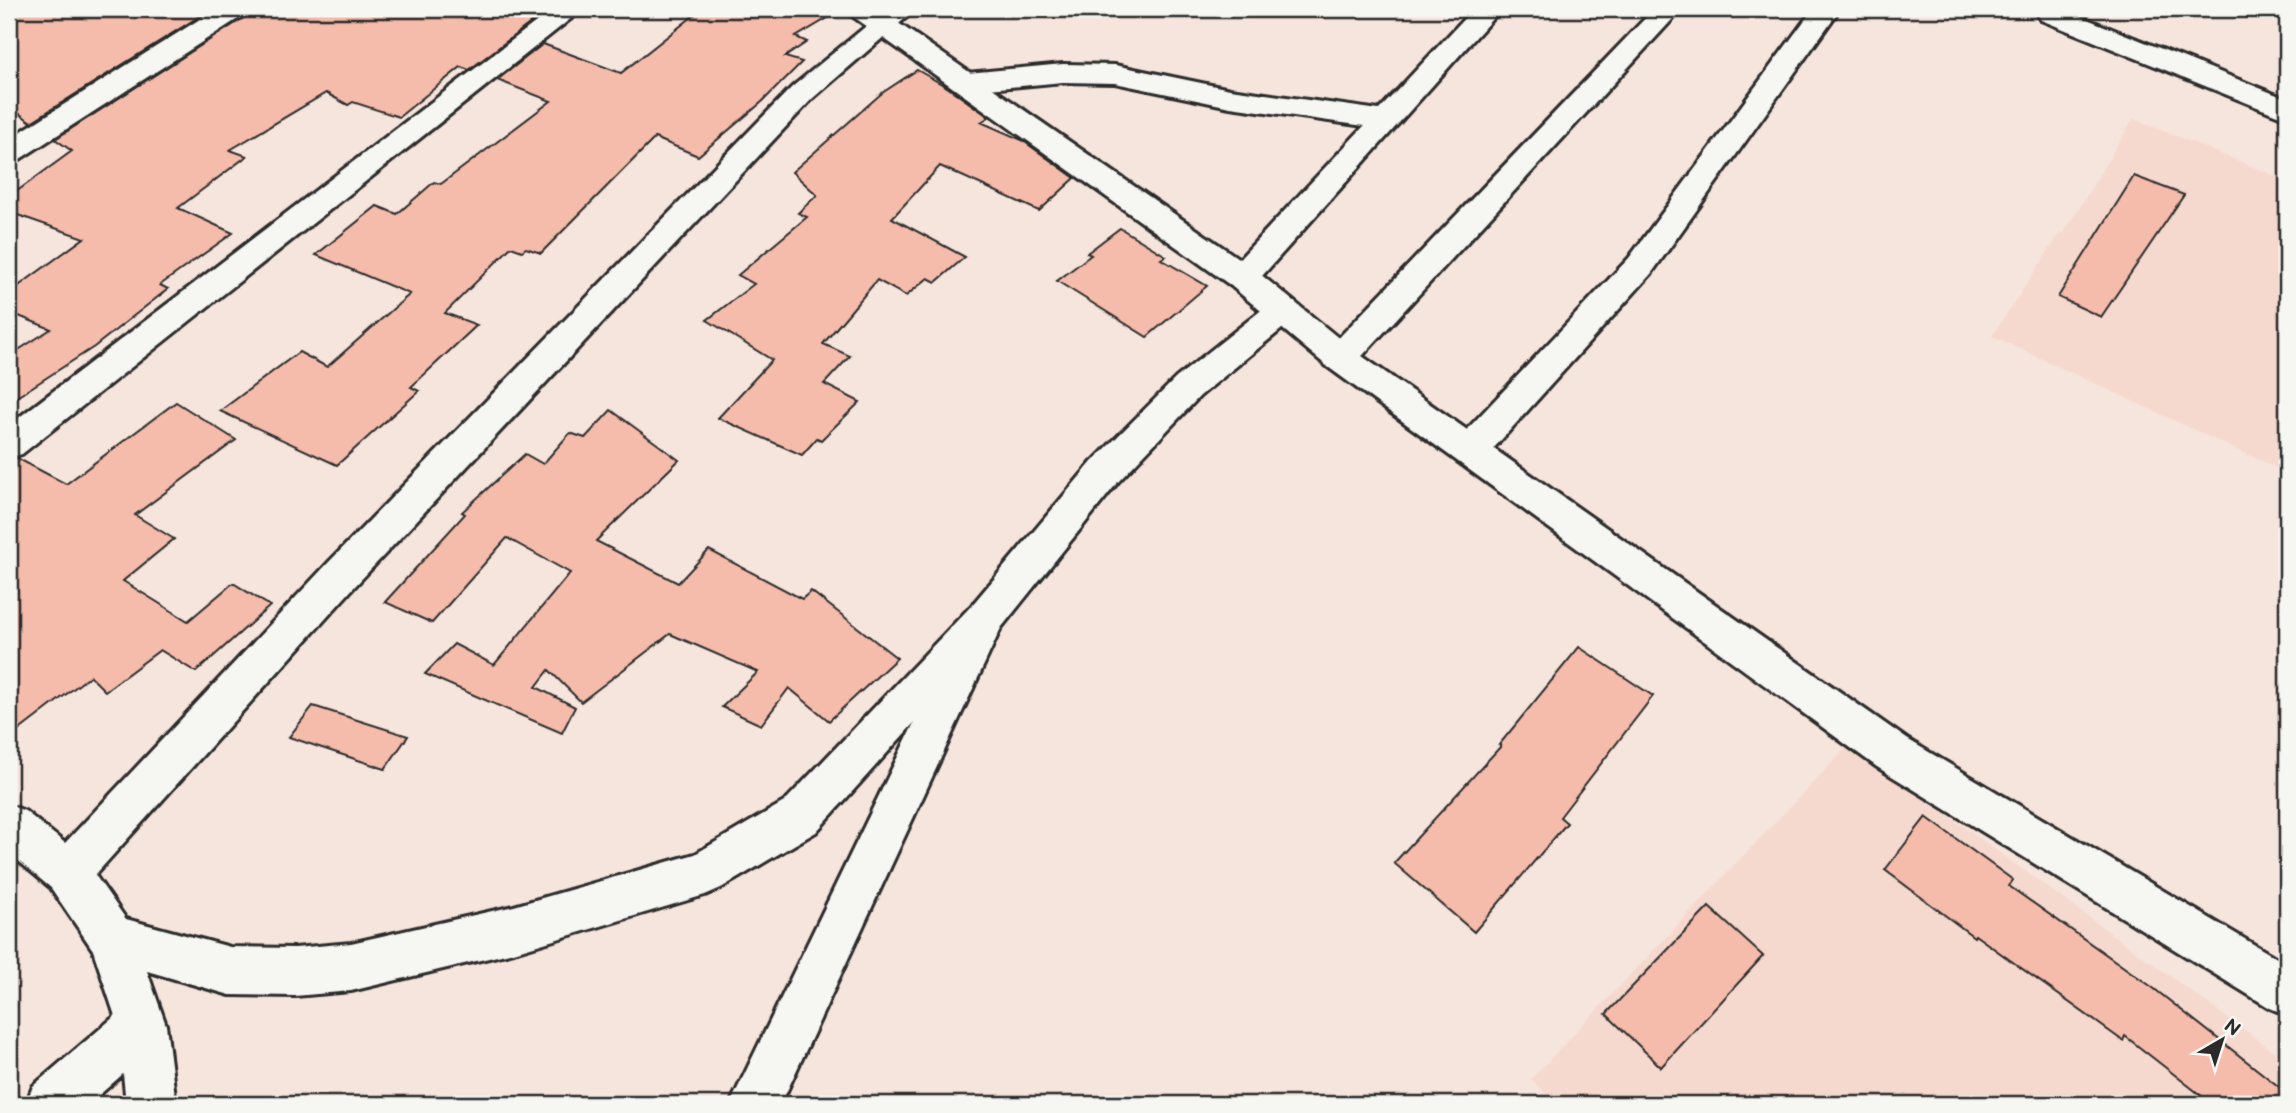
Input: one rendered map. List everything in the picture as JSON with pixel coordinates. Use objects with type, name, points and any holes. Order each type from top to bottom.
[{"type":"street","points":[[9,152],[234,9]]},
{"type":"street","points":[[9,444],[570,9]]},
{"type":"street","points":[[1242,277],[1489,9]]},
{"type":"street","points":[[1340,358],[1669,9]]},
{"type":"street","points":[[1470,450],[1640,266],[1827,9]]},
{"type":"street","points":[[66,873],[342,574],[767,129],[882,14],[967,82],[1242,277],[1280,312],[1340,358],[1892,753],[2287,991]]},
{"type":"street","points":[[2051,15],[2196,71],[2287,110]]},
{"type":"street","points":[[967,82],[1062,73],[1115,74],[1230,97],[1384,120]]},
{"type":"street","points":[[112,937],[230,971],[295,972],[351,967],[514,929],[705,873],[800,817],[986,617],[1105,472],[1188,387],[1280,312]]},
{"type":"street","points":[[755,1104],[986,617]]},
{"type":"street","points":[[9,826],[66,873],[112,937],[142,1025],[151,1104]]},
{"type":"street","points":[[51,1104],[142,1025]]},
{"type":"shaded area","points":[[2133,119],[2287,180],[2287,473],[1992,336],[2060,233],[2064,233]]},
{"type":"shaded area","points":[[1850,744],[2287,1061],[2287,1104],[1556,1104],[1531,1079]]},
{"type":"building","points":[[9,9],[211,9],[31,122],[9,106]]},
{"type":"building","points":[[250,9],[549,9],[469,70],[461,67],[399,117],[353,102],[348,105],[326,93],[230,150],[247,156],[178,208],[233,233],[160,285],[168,289],[94,347],[9,402],[9,356],[51,329],[9,312],[9,293],[84,238],[9,212],[9,197],[72,151],[55,139],[245,17]]},
{"type":"building","points":[[702,9],[843,9],[796,37],[807,42],[785,57],[802,62],[762,102],[698,156],[655,138],[541,253],[511,247],[445,313],[477,325],[411,387],[419,391],[337,465],[220,411],[299,352],[327,367],[410,294],[316,255],[377,206],[397,214],[434,182],[441,184],[551,101],[497,80],[543,44],[621,73]]},
{"type":"building","points":[[917,70],[947,87],[989,117],[981,122],[1022,140],[1075,178],[1039,211],[940,166],[892,218],[965,257],[936,282],[928,278],[906,296],[877,280],[823,344],[850,356],[824,384],[860,402],[821,440],[817,438],[802,455],[718,418],[772,360],[707,320],[754,284],[738,275],[807,217],[798,213],[817,195],[792,172],[882,93]]},
{"type":"building","points":[[2134,176],[2184,195],[2101,317],[2058,297]]},
{"type":"building","points":[[1120,228],[1166,256],[1161,259],[1207,286],[1147,337],[1057,281],[1091,255],[1087,253]]},
{"type":"building","points":[[176,402],[236,440],[135,515],[174,539],[123,581],[188,621],[233,583],[270,606],[196,672],[160,650],[105,691],[90,676],[9,738],[9,460],[17,458],[66,484]]},
{"type":"building","points":[[611,410],[679,460],[596,541],[678,583],[709,550],[802,599],[811,591],[897,658],[829,721],[789,688],[761,725],[722,707],[758,672],[670,634],[581,702],[549,670],[536,687],[575,707],[562,733],[425,674],[454,644],[494,665],[570,573],[507,538],[432,623],[385,602],[465,514],[462,512],[525,454],[543,464],[570,433],[585,438]]},
{"type":"building","points":[[1579,647],[1653,696],[1560,817],[1567,823],[1474,932],[1394,863],[1501,746],[1499,745]]},
{"type":"building","points":[[313,706],[408,736],[385,769],[289,737]]},
{"type":"building","points":[[1926,817],[2013,880],[2009,886],[2152,987],[2287,1093],[2287,1104],[2212,1104],[2125,1036],[2123,1041],[1975,935],[1974,937],[1885,870]]},
{"type":"building","points":[[1709,907],[1763,956],[1661,1067],[1606,1014]]}]
